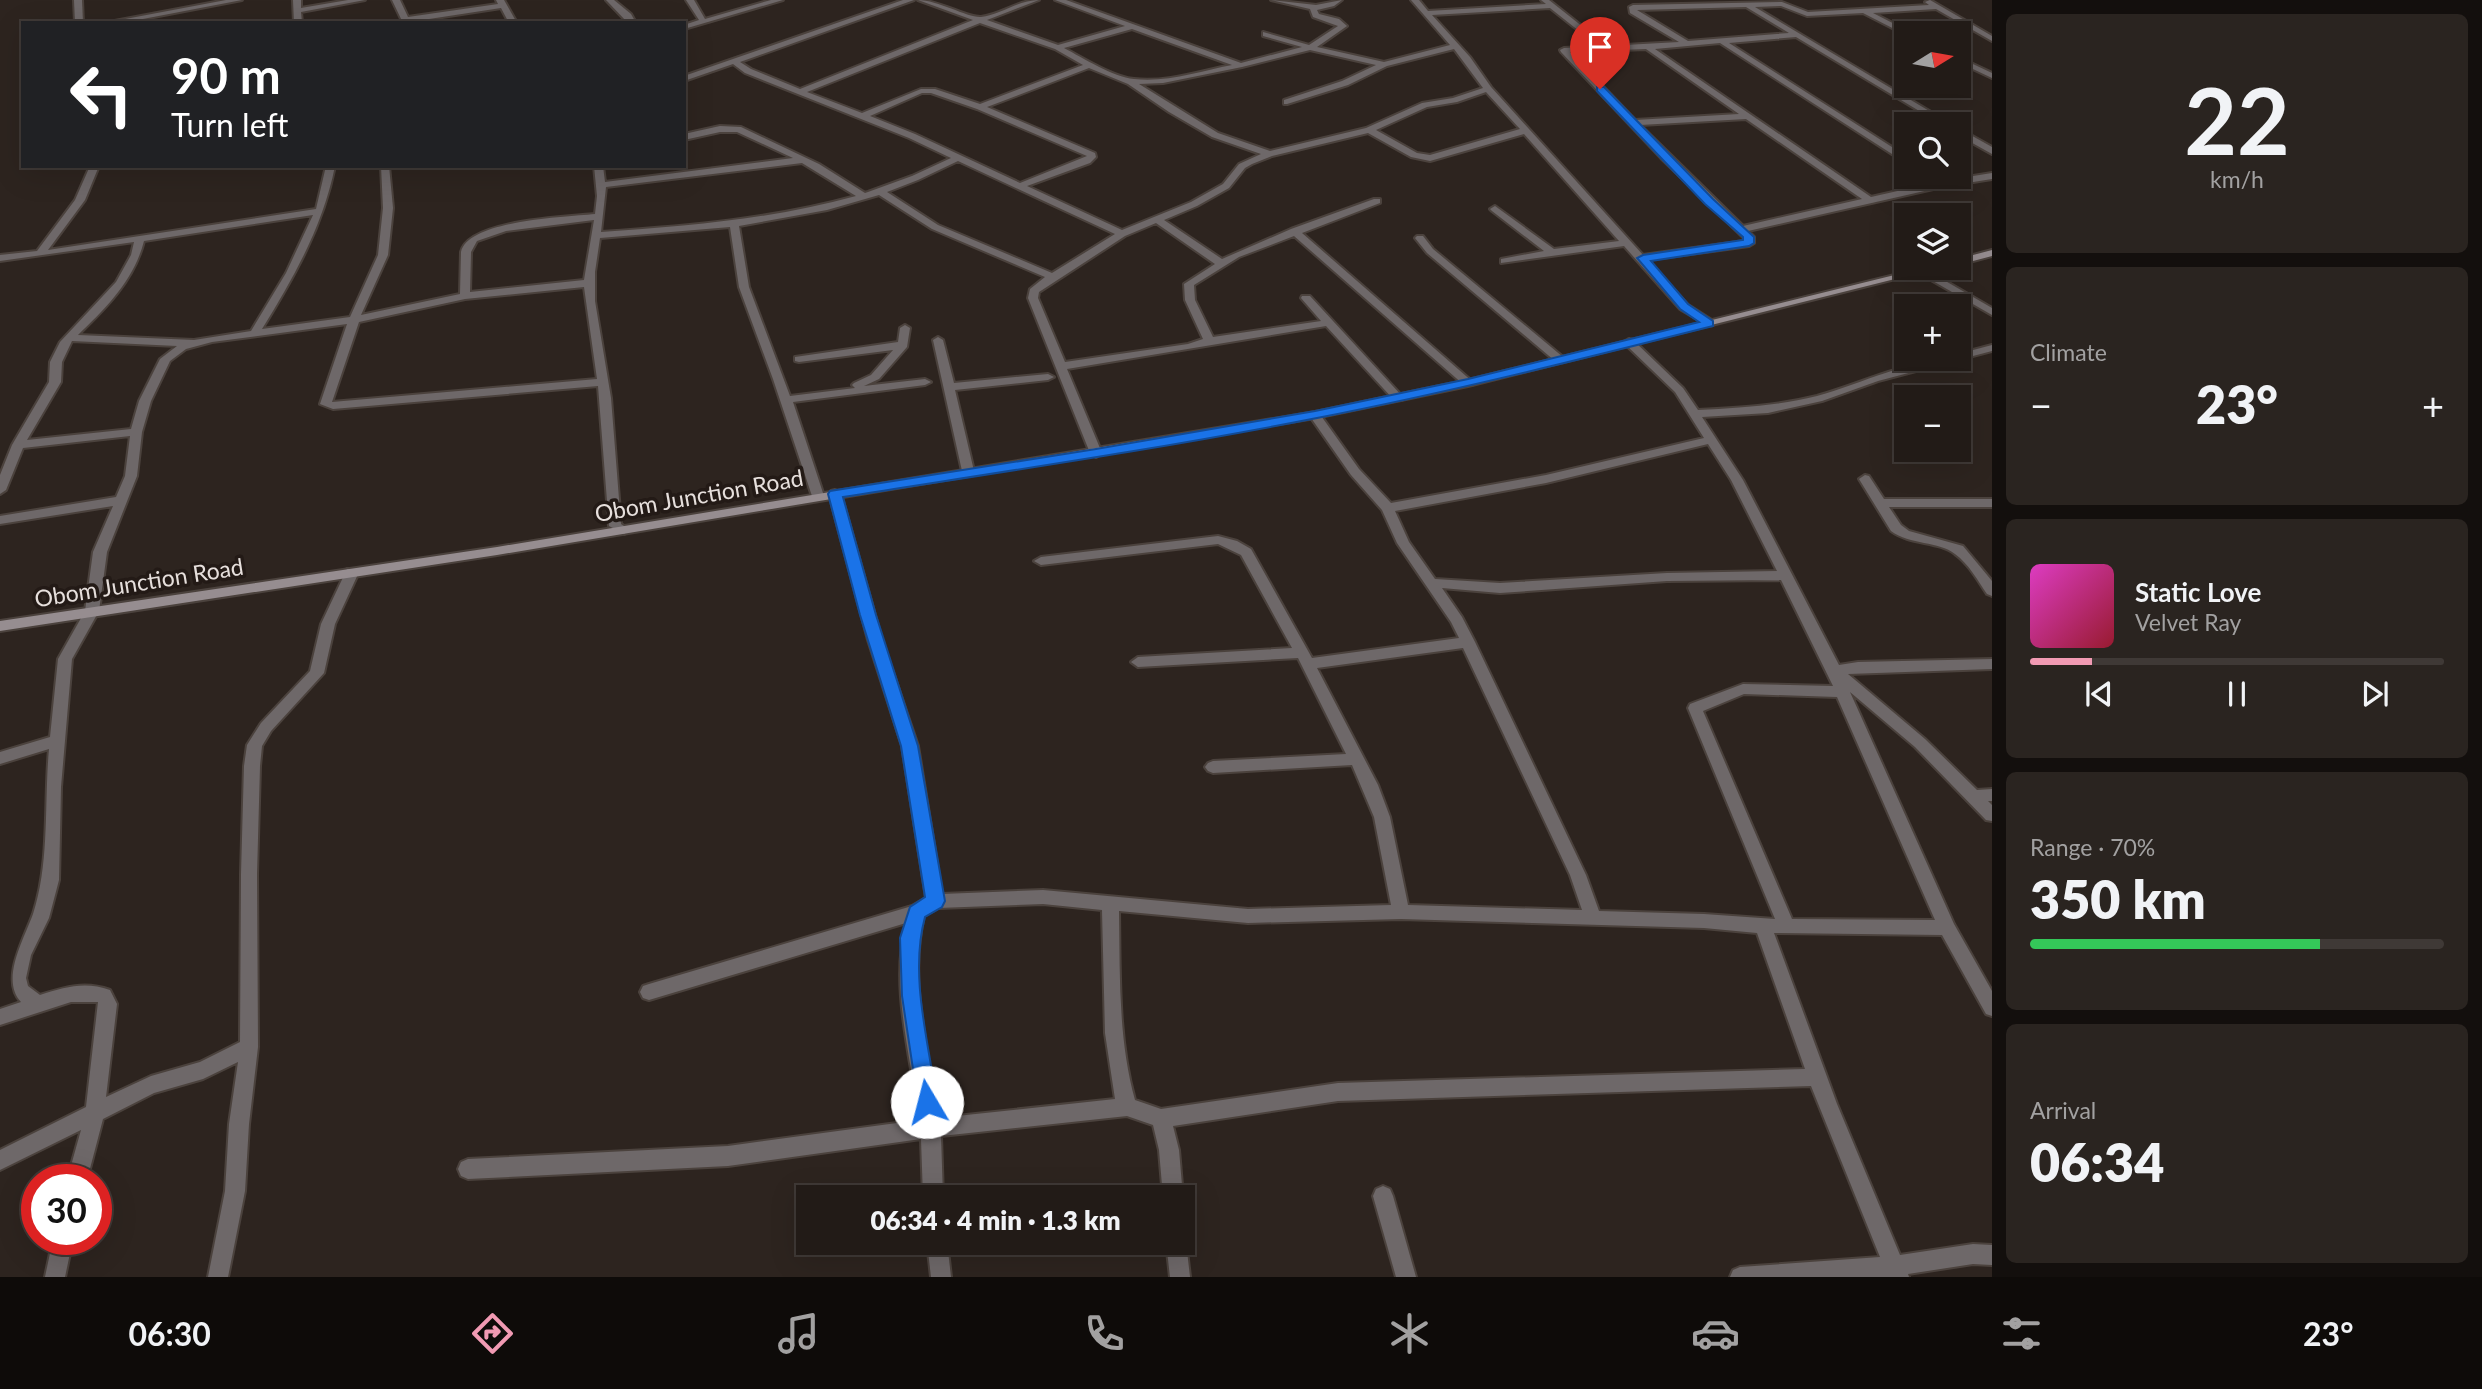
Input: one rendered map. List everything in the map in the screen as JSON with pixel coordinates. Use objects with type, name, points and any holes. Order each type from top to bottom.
[{"type":"main road","points":[[1971,259],[1992,253]]},
{"type":"main road","name":"Obom Junction Road","points":[[0,626],[624,530],[1315,415],[1468,383],[1894,278]]},
{"type":"street","points":[[78,0],[79,21]]},
{"type":"street","points":[[116,21],[191,4],[239,0]]},
{"type":"street","points":[[297,0],[298,21]]},
{"type":"street","points":[[296,11],[361,0]]},
{"type":"street","points":[[396,0],[406,21],[502,2],[512,21]]},
{"type":"street","points":[[610,0],[631,21]]},
{"type":"street","points":[[690,0],[704,22]]},
{"type":"street","points":[[686,26],[779,0]]},
{"type":"street","points":[[686,78],[910,0]]},
{"type":"street","points":[[922,0],[1058,47],[1089,65],[1131,82],[1202,128],[1269,154]]},
{"type":"street","points":[[802,91],[870,61],[1035,0]]},
{"type":"street","points":[[1059,0],[1242,65]]},
{"type":"street","points":[[1275,0],[1311,7],[1330,6],[1338,0]]},
{"type":"street","points":[[1415,0],[1488,89],[1643,258],[1684,307],[1709,323]]},
{"type":"street","points":[[1924,0],[1992,39]]},
{"type":"street","points":[[1427,13],[1548,3],[1607,49]]},
{"type":"street","points":[[1686,44],[1633,11],[1633,7],[1782,4],[1807,14],[1937,7]]},
{"type":"street","points":[[1749,6],[1926,112]]},
{"type":"street","points":[[1131,82],[1163,81],[1311,47],[1343,26],[1316,15],[1311,7]]},
{"type":"street","points":[[1866,11],[1894,26]]},
{"type":"street","points":[[1058,47],[1134,26]]},
{"type":"street","points":[[1266,34],[1384,64]]},
{"type":"street","points":[[1643,258],[1749,243],[1749,237],[1709,201],[1564,50],[1796,36]]},
{"type":"street","points":[[1723,42],[1894,152]]},
{"type":"street","points":[[1287,102],[1345,83],[1384,64],[1455,46]]},
{"type":"street","points":[[1648,47],[1869,200]]},
{"type":"street","points":[[733,61],[748,71],[863,116],[1122,234]]},
{"type":"street","points":[[980,107],[1089,65]]},
{"type":"street","points":[[1971,66],[1992,76]]},
{"type":"street","points":[[710,70],[748,71]]},
{"type":"street","points":[[1096,453],[1033,298],[1034,291],[1122,234],[1194,204],[1226,186],[1242,166],[1269,154],[1369,130],[1425,104],[1454,100],[1488,89]]},
{"type":"street","points":[[863,116],[927,90],[980,107],[1091,153],[1092,157],[1087,161],[1020,186]]},
{"type":"street","points":[[1634,123],[1747,116]]},
{"type":"street","points":[[686,137],[738,129],[842,180],[863,197]]},
{"type":"street","points":[[1369,130],[1414,155],[1430,158],[1527,130]]},
{"type":"street","points":[[1971,139],[1992,151]]},
{"type":"street","points":[[776,162],[789,154]]},
{"type":"street","points":[[597,235],[734,224],[783,216],[863,197],[957,158]]},
{"type":"street","points":[[603,185],[802,160]]},
{"type":"street","points":[[40,254],[72,209],[93,168]]},
{"type":"street","points":[[255,332],[290,276],[328,188],[331,168]]},
{"type":"street","points":[[385,168],[388,208],[383,255],[354,320],[326,404],[333,406],[602,382]]},
{"type":"street","points":[[599,168],[603,185],[589,283],[602,382],[615,526],[624,530]]},
{"type":"street","points":[[1971,179],[1992,176]]},
{"type":"street","points":[[1742,229],[1919,189]]},
{"type":"street","points":[[879,191],[935,227],[1052,277]]},
{"type":"street","points":[[1209,341],[1191,300],[1189,284],[1236,255],[1377,201]]},
{"type":"street","points":[[1495,209],[1552,253]]},
{"type":"street","points":[[0,258],[319,211]]},
{"type":"street","points":[[465,296],[467,246],[473,238],[501,229],[598,217]]},
{"type":"street","points":[[1158,220],[1222,264]]},
{"type":"street","points":[[734,224],[744,287],[818,496]]},
{"type":"street","points":[[1294,231],[1468,383]]},
{"type":"street","points":[[1420,238],[1445,264],[1559,359]]},
{"type":"street","points":[[0,490],[18,445],[55,382],[59,352],[124,279],[137,254],[140,239]]},
{"type":"street","points":[[1506,261],[1628,243]]},
{"type":"street","points":[[1945,280],[1992,312]]},
{"type":"street","points":[[38,1004],[20,991],[17,978],[22,955],[40,918],[51,880],[56,741],[65,659],[92,611],[100,552],[123,500],[131,476],[136,432],[154,376],[165,359],[182,347],[255,332],[354,320],[465,296],[589,283]]},
{"type":"street","points":[[1306,298],[1398,398]]},
{"type":"street","points":[[1062,366],[1328,323]]},
{"type":"street","points":[[819,395],[871,380],[903,345],[905,328]]},
{"type":"street","points":[[69,338],[196,343]]},
{"type":"street","points":[[938,340],[968,471]]},
{"type":"street","points":[[1629,342],[1679,390],[1737,480],[1835,671],[1947,928],[1992,1008]]},
{"type":"street","points":[[799,359],[903,345]]},
{"type":"street","points":[[1971,354],[1992,348]]},
{"type":"street","points":[[1695,414],[1768,410],[1822,398],[1905,371]]},
{"type":"street","points":[[949,387],[1048,377]]},
{"type":"street","points":[[785,400],[925,383]]},
{"type":"street","points":[[1315,415],[1355,472],[1388,508],[1403,543],[1457,620],[1578,875],[1593,918]]},
{"type":"street","points":[[18,445],[136,432]]},
{"type":"street","points":[[1388,508],[1546,479],[1712,440]]},
{"type":"street","points":[[1866,479],[1896,528],[1904,534],[1958,549],[1992,591]]},
{"type":"street","points":[[835,494],[872,628],[910,746],[935,901]]},
{"type":"street","points":[[0,520],[123,500]]},
{"type":"street","points":[[1880,503],[1992,503]]},
{"type":"street","points":[[1041,561],[1218,540],[1246,552],[1305,659],[1382,817],[1401,912]]},
{"type":"street","points":[[218,1277],[235,1191],[239,1124],[249,1047],[248,874],[255,745],[266,727],[317,673],[328,624],[352,572]]},
{"type":"street","points":[[1430,583],[1500,588],[1641,579],[1785,575]]},
{"type":"street","points":[[1138,662],[1305,659],[1468,642]]},
{"type":"street","points":[[1835,671],[1858,667],[1992,664]]},
{"type":"street","points":[[1835,671],[1920,743],[1992,815]]},
{"type":"street","points":[[1786,925],[1695,708],[1743,690],[1842,692]]},
{"type":"street","points":[[0,758],[56,741]]},
{"type":"street","points":[[1213,767],[1356,759]]},
{"type":"street","points":[[1974,796],[1992,794]]},
{"type":"street","points":[[649,992],[917,912],[935,901],[1043,897],[1248,915],[1401,912],[1704,921],[1763,926],[1947,928]]},
{"type":"street","points":[[1110,904],[1113,1005],[1117,1050],[1127,1107]]},
{"type":"street","points":[[917,912],[910,938],[912,996],[930,1128],[932,1185]]},
{"type":"street","points":[[1763,926],[1818,1077],[1897,1271]]},
{"type":"street","points":[[0,1017],[78,992],[96,992],[104,996],[108,1003],[95,1114],[81,1164]]},
{"type":"street","points":[[0,1160],[151,1085],[203,1070],[249,1047]]},
{"type":"street","points":[[468,1168],[728,1156],[930,1128],[1127,1107],[1161,1118],[1338,1092],[1818,1077]]},
{"type":"street","points":[[1161,1118],[1172,1185]]},
{"type":"street","points":[[1383,1196],[1406,1277]]},
{"type":"street","points":[[1740,1277],[1897,1271],[1973,1254],[1992,1255]]},
{"type":"street","points":[[55,1277],[60,1255]]},
{"type":"street","points":[[938,1255],[941,1277]]},
{"type":"street","points":[[1177,1255],[1180,1277]]},
{"type":"route","points":[[927,1102],[912,996],[909,952],[917,912],[935,901],[910,746],[868,615],[835,494],[1315,415],[1468,383],[1709,323],[1684,307],[1643,258],[1749,243],[1749,237],[1709,201],[1600,89]]}]
